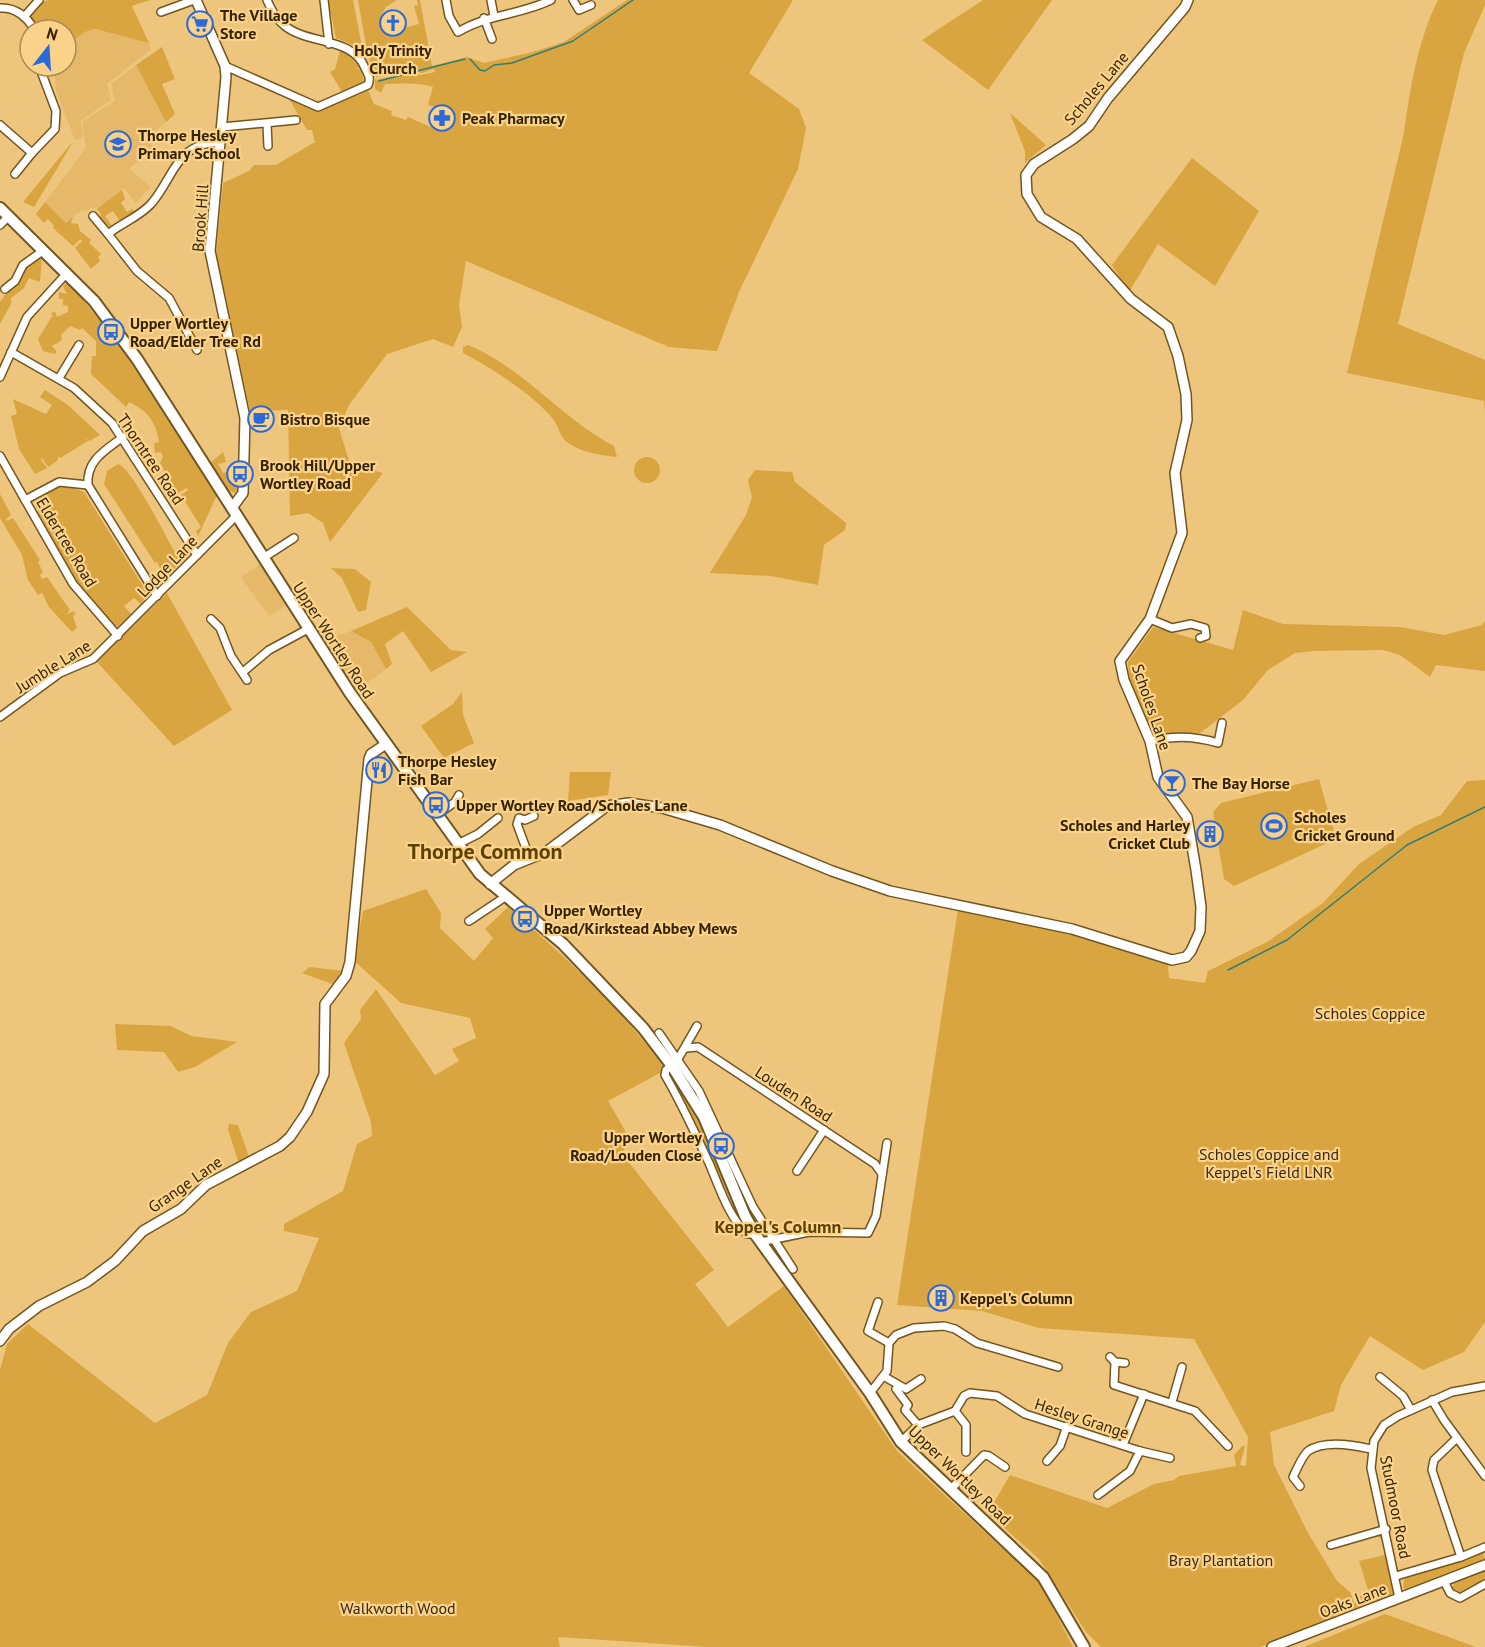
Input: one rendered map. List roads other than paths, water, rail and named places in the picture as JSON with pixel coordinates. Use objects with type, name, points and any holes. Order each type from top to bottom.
[{"type":"main road","name":"Upper Wortley Road","points":[[4,212],[97,305],[137,359],[308,629],[386,744],[489,884],[563,945],[675,1063],[704,1117],[758,1238],[870,1393],[901,1442],[1043,1577],[1083,1647]]},
{"type":"street","points":[[0,8],[12,9],[24,17],[39,0]]},
{"type":"street","points":[[161,12],[195,0]]},
{"type":"street","name":"Brook Hill","points":[[195,0],[225,66],[221,142],[210,251],[245,418],[243,493],[234,512]]},
{"type":"street","points":[[225,66],[318,107],[366,87],[370,81],[359,56],[341,46],[301,35],[286,27],[274,16],[267,0]]},
{"type":"street","points":[[324,0],[329,44]]},
{"type":"street","points":[[446,0],[449,16],[458,32],[484,18],[525,12],[551,0]]},
{"type":"street","points":[[491,0],[494,16]]},
{"type":"street","points":[[573,0],[579,10],[591,5]]},
{"type":"street","name":"Scholes Lane","points":[[489,884],[514,865],[546,852],[608,806],[629,803],[662,808],[720,825],[814,865],[890,891],[1072,929],[1172,960],[1186,957],[1193,949],[1200,931],[1201,907],[1187,817],[1160,781],[1150,741],[1124,680],[1120,661],[1150,619],[1182,533],[1175,473],[1188,409],[1172,334],[1168,327],[1131,299],[1085,246],[1041,217],[1027,194],[1026,175],[1035,164],[1089,126],[1108,98],[1185,7],[1188,0]]},
{"type":"street","points":[[484,18],[492,39]]},
{"type":"street","points":[[15,174],[52,133],[58,120],[43,78]]},
{"type":"street","points":[[222,127],[296,120]]},
{"type":"street","points":[[267,123],[268,147]]},
{"type":"street","points":[[0,124],[32,153]]},
{"type":"street","points":[[108,234],[149,206],[172,169],[189,151],[198,146],[221,142]]},
{"type":"street","points":[[0,225],[4,212]]},
{"type":"street","points":[[93,216],[138,271],[170,298],[197,350]]},
{"type":"street","points":[[5,289],[15,281],[23,265],[44,250]]},
{"type":"street","points":[[0,377],[27,317],[67,273]]},
{"type":"street","points":[[59,378],[79,345]]},
{"type":"street","name":"Thorntree Road","points":[[11,352],[59,378],[90,400],[123,437],[197,555]]},
{"type":"street","points":[[123,437],[94,460],[89,472],[88,485],[157,596]]},
{"type":"street","name":"Eldertree Road","points":[[0,456],[73,584],[118,636]]},
{"type":"street","points":[[25,500],[59,482],[88,485]]},
{"type":"street","name":"Lodge Lane","points":[[118,636],[197,555],[234,512]]},
{"type":"street","points":[[263,558],[294,538]]},
{"type":"street","points":[[211,619],[220,628],[231,656],[247,680]]},
{"type":"street","points":[[1150,619],[1172,628],[1191,624],[1205,628],[1206,636],[1200,638]]},
{"type":"street","points":[[243,672],[269,650],[308,629]]},
{"type":"street","name":"Jumble Lane","points":[[0,717],[60,673],[93,658],[118,636]]},
{"type":"street","points":[[1150,741],[1170,736],[1197,737],[1218,743],[1222,723]]},
{"type":"street","name":"Grange Lane","points":[[0,1341],[9,1329],[39,1306],[87,1282],[115,1261],[143,1231],[182,1209],[206,1185],[280,1146],[290,1137],[306,1112],[324,1074],[325,1004],[346,976],[350,962],[369,759],[371,754],[386,744]]},
{"type":"street","points":[[437,815],[454,802],[459,795]]},
{"type":"street","points":[[530,859],[518,824],[519,818],[525,820],[534,816]]},
{"type":"street","points":[[458,844],[478,834],[498,818]]},
{"type":"street","points":[[469,921],[505,897]]},
{"type":"street","points":[[675,1063],[697,1026]]},
{"type":"street","name":"Upper Wortley Road","points":[[659,1033],[675,1063],[711,1112],[735,1173],[772,1239],[792,1269]]},
{"type":"street","name":"Louden Road","points":[[686,1048],[698,1047],[875,1164],[882,1174]]},
{"type":"street","points":[[797,1171],[824,1130]]},
{"type":"street","points":[[758,1238],[772,1239],[809,1232],[868,1233],[874,1223],[887,1143]]},
{"type":"street","points":[[878,1302],[868,1331],[889,1343]]},
{"type":"street","points":[[889,1343],[904,1331],[944,1326],[955,1329],[977,1343],[1058,1367]]},
{"type":"street","points":[[870,1393],[885,1377],[889,1364],[889,1343]]},
{"type":"street","points":[[1125,1363],[1112,1359],[1113,1388],[1144,1394],[1195,1411],[1228,1446]]},
{"type":"street","points":[[1172,1402],[1183,1366],[1174,1364]]},
{"type":"street","points":[[885,1377],[906,1389],[921,1379]]},
{"type":"street","points":[[1380,1377],[1403,1396],[1411,1410]]},
{"type":"street","name":"Studmoor Road","points":[[1399,1598],[1386,1529],[1371,1468],[1371,1449],[1384,1425],[1411,1410],[1452,1392],[1485,1386]]},
{"type":"street","points":[[896,1389],[908,1405],[905,1410],[918,1425]]},
{"type":"street","name":"Hesley Grange","points":[[901,1442],[918,1425],[955,1411],[967,1394],[997,1396],[1025,1414],[1140,1451],[1170,1458]]},
{"type":"street","points":[[1123,1445],[1144,1394]]},
{"type":"street","points":[[1432,1400],[1485,1476]]},
{"type":"street","points":[[955,1411],[966,1425],[966,1452]]},
{"type":"street","points":[[1047,1461],[1060,1446],[1066,1426]]},
{"type":"street","points":[[1457,1438],[1434,1460],[1432,1470],[1461,1557]]},
{"type":"street","points":[[1300,1486],[1293,1477],[1306,1452],[1315,1448],[1346,1444],[1371,1449]]},
{"type":"street","points":[[1098,1495],[1130,1471],[1140,1451]]},
{"type":"street","points":[[951,1489],[984,1455],[1005,1467]]},
{"type":"street","points":[[1331,1545],[1386,1529]]},
{"type":"street","name":"Oaks Lane","points":[[1396,1576],[1461,1557],[1485,1547]]},
{"type":"street","name":"Oaks Lane","points":[[1272,1647],[1485,1565]]},
{"type":"street","points":[[1444,1581],[1450,1593],[1461,1598],[1485,1584]]},
{"type":"waterway","points":[[470,59],[480,70],[485,71],[494,65],[512,63],[573,41],[633,0]]},
{"type":"waterway","points":[[417,71],[465,59]]},
{"type":"waterway","points":[[379,81],[414,72]]},
{"type":"waterway","points":[[1228,970],[1287,940],[1407,845],[1485,807]]},
{"type":"place","name":"Holy Trinity Church","points":[[393,23]]},
{"type":"place","name":"The Village Store","points":[[200,24]]},
{"type":"place","name":"Peak Pharmacy","points":[[442,118]]},
{"type":"place","name":"Thorpe Hesley Primary School","points":[[118,144]]},
{"type":"place","name":"Upper Wortley Road/Elder Tree Rd","points":[[111,332]]},
{"type":"place","name":"Bistro Bisque","points":[[261,419]]},
{"type":"place","name":"Brook Hill/Upper Wortley Road","points":[[240,474]]},
{"type":"place","name":"Thorpe Hesley Fish Bar","points":[[379,770]]},
{"type":"place","name":"The Bay Horse","points":[[1172,783]]},
{"type":"place","name":"Upper Wortley Road/Scholes Lane","points":[[436,805]]},
{"type":"place","name":"Scholes Cricket Ground","points":[[1274,826]]},
{"type":"place","name":"Scholes and Harley Cricket Club","points":[[1210,834]]},
{"type":"place","name":"Upper Wortley Road/Kirkstead Abbey Mews","points":[[525,919]]},
{"type":"place","name":"Upper Wortley Road/Louden Close","points":[[721,1146]]},
{"type":"place","name":"Keppel's Column","points":[[941,1298]]},
{"type":"district","name":"Thorpe Common","points":[[485,851]]},
{"type":"district","name":"Keppel's Column","points":[[778,1226]]},
{"type":"park label","name":"Scholes Coppice","points":[[1370,1013]]},
{"type":"park label","name":"Scholes Coppice and Keppel's Field LNR","points":[[1269,1163]]},
{"type":"park label","name":"Bray Plantation","points":[[1221,1560]]},
{"type":"park label","name":"Walkworth Wood","points":[[398,1608]]}]
